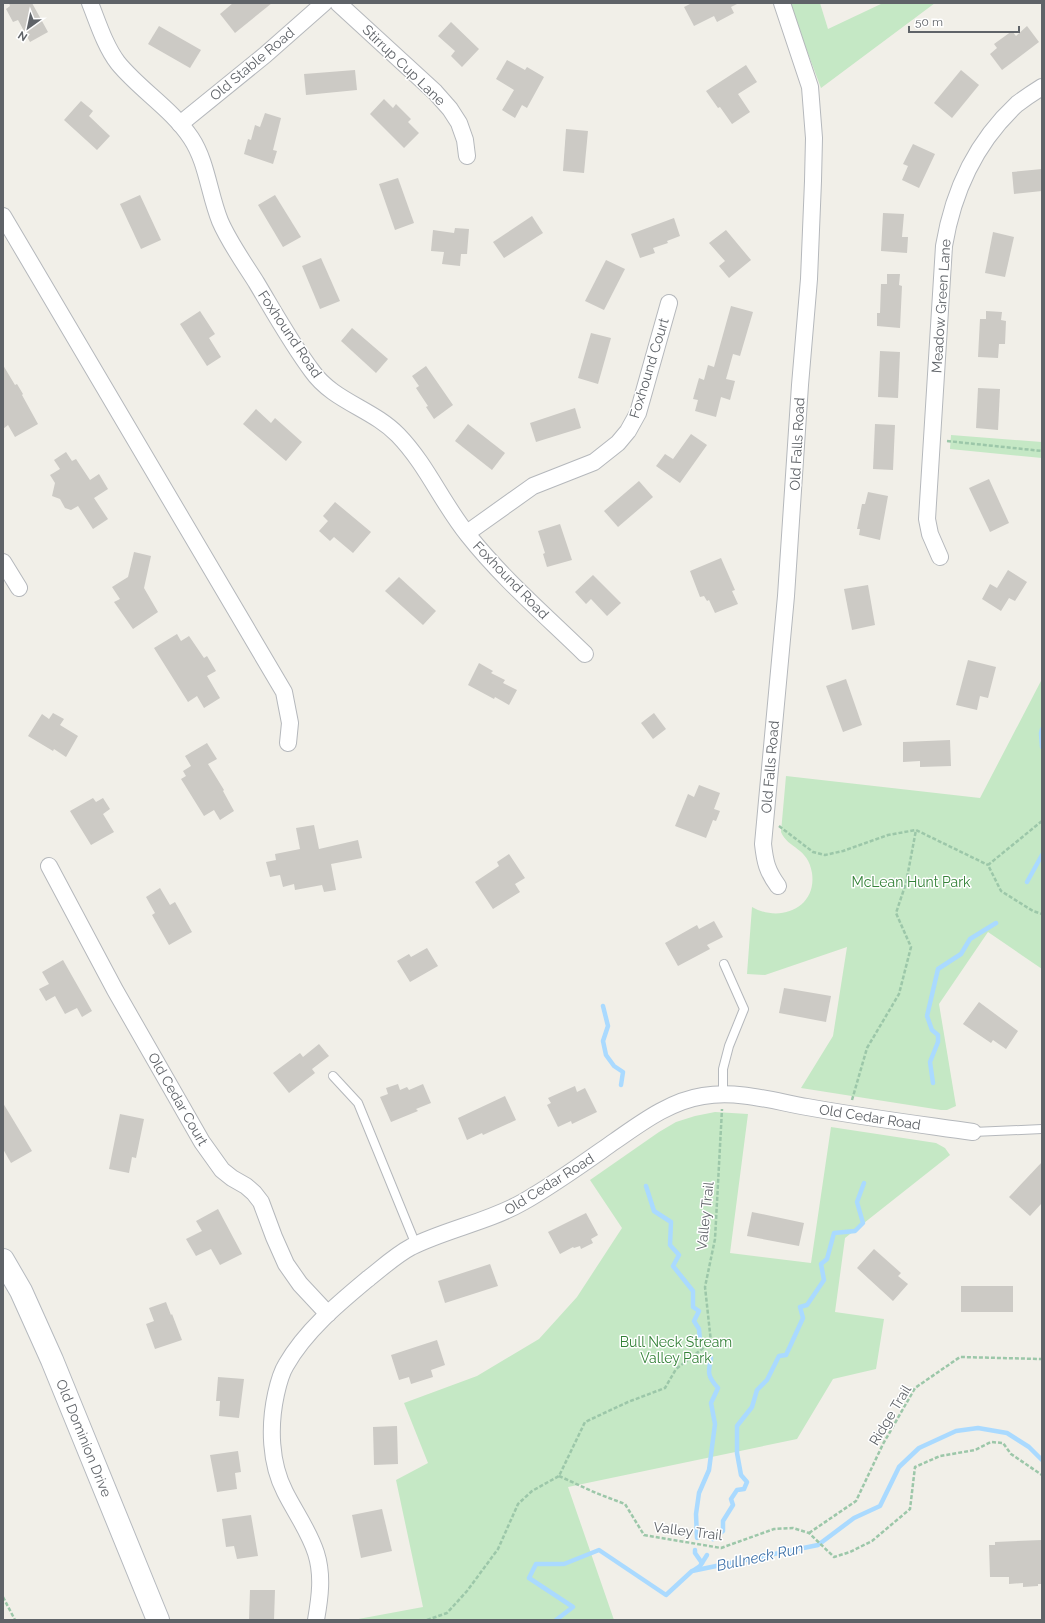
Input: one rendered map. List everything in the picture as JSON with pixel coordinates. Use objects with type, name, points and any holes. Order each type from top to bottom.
[{"type":"main road","name":"Old Dominion Drive","points":[[3,1260],[21,1291],[52,1360],[158,1620]]},
{"type":"street","name":"Foxhound Road","points":[[90,3],[101,32],[117,61],[124,70],[180,124],[192,140],[200,158],[221,222],[281,323],[313,373],[325,386],[336,394],[375,417],[397,434],[418,459],[467,534],[505,577],[585,654]]},
{"type":"street","name":"Old Stable Road","points":[[180,124],[265,55],[324,3]]},
{"type":"street","name":"Stirrup Cup Lane","points":[[338,3],[435,92],[450,109],[459,123],[465,140],[467,156]]},
{"type":"street","name":"Old Falls Road","points":[[778,886],[768,873],[764,861],[763,844],[786,596],[800,385],[809,279],[814,138],[810,87],[782,3]]},
{"type":"street","name":"Meadow Green Lane","points":[[940,557],[930,534],[928,519],[944,246],[948,225],[955,198],[966,171],[980,147],[998,124],[1018,104],[1042,86]]},
{"type":"street","points":[[3,216],[284,692],[290,722],[288,743]]},
{"type":"street","name":"Foxhound Court","points":[[467,534],[533,486],[594,462],[618,443],[628,431],[638,413],[669,303]]},
{"type":"street","points":[[3,562],[19,588]]},
{"type":"street","name":"Old Cedar Court","points":[[49,866],[115,990],[202,1142],[222,1170],[254,1192],[261,1202],[286,1264],[300,1284],[328,1314]]},
{"type":"street","name":"Old Cedar Road","points":[[316,1620],[321,1582],[316,1554],[309,1535],[284,1489],[272,1443],[272,1419],[276,1394],[286,1365],[310,1332],[351,1293],[392,1259],[416,1245],[446,1232],[495,1216],[522,1203],[564,1177],[662,1111],[701,1096],[723,1095],[762,1098],[973,1132]]},
{"type":"lane","points":[[723,1095],[723,1069],[729,1046],[744,1009],[724,964]]},
{"type":"lane","points":[[333,1076],[358,1103],[416,1245]]},
{"type":"lane","name":"Old Cedar Road","points":[[973,1132],[1042,1129]]},
{"type":"path","points":[[932,441],[1042,452]]},
{"type":"path","points":[[765,820],[771,821],[813,852],[825,855],[843,851],[888,835],[916,830],[988,865],[1001,891],[1033,911],[1042,914]]},
{"type":"path","points":[[988,865],[1042,821]]},
{"type":"path","points":[[849,1113],[866,1048],[899,994],[906,967],[910,947],[896,913],[906,883],[916,830]]},
{"type":"path","name":"Valley Trail","points":[[723,1095],[716,1239],[705,1287],[711,1342],[676,1369],[665,1388],[628,1402],[585,1422],[559,1476],[625,1504],[644,1535],[721,1548],[774,1529],[794,1528],[809,1533],[834,1557],[872,1541],[910,1509],[915,1467],[940,1456],[975,1450],[991,1442],[1003,1443],[1011,1454],[1039,1475],[1042,1475]]},
{"type":"path","name":"Ridge Trail","points":[[809,1533],[856,1501],[883,1444],[915,1388],[960,1357],[1042,1359]]},
{"type":"path","points":[[427,1620],[447,1613],[467,1592],[498,1549],[518,1504],[532,1491],[559,1476]]},
{"type":"path","points":[[3,1597],[15,1620]]},
{"type":"green space","points":[[789,3],[820,3],[828,29],[883,3],[935,3],[821,88]]},
{"type":"green space","points":[[951,435],[1042,442],[1042,458],[950,449]]},
{"type":"green space","name":"McLean Hunt Park","points":[[1042,679],[1042,969],[988,932],[939,1004],[956,1106],[947,1110],[941,1110],[801,1088],[833,1036],[847,947],[765,975],[747,974],[752,907],[763,912],[785,913],[803,903],[809,895],[812,885],[810,864],[802,853],[784,838],[781,832],[786,776],[980,798]]},
{"type":"green space","name":"Bull Neck Stream Valley Park","points":[[715,1112],[748,1114],[730,1253],[811,1263],[831,1127],[936,1143],[945,1148],[950,1155],[845,1238],[835,1312],[884,1319],[876,1369],[833,1379],[797,1439],[568,1487],[614,1620],[353,1620],[423,1607],[396,1480],[428,1463],[404,1403],[477,1376],[539,1339],[577,1297],[622,1228],[590,1180],[659,1132],[676,1122]]},
{"type":"building","points":[[9,3],[32,3],[48,32],[30,42],[18,20],[13,22],[6,9],[10,6]]},
{"type":"building","points":[[233,3],[272,3],[235,33],[220,14]]},
{"type":"building","points":[[692,3],[739,3],[731,7],[734,13],[717,22],[714,16],[694,26],[684,7]]},
{"type":"building","points":[[451,22],[479,49],[462,67],[451,56],[455,51],[438,36]]},
{"type":"building","points":[[159,26],[201,50],[190,68],[148,44]]},
{"type":"building","points":[[1027,26],[1039,42],[1002,70],[990,54],[997,48],[994,44],[1012,31],[1016,36]]},
{"type":"building","points":[[507,60],[525,70],[527,67],[544,77],[527,108],[522,105],[515,118],[502,110],[514,90],[496,79]]},
{"type":"building","points":[[746,65],[757,82],[738,94],[750,112],[732,124],[706,91]]},
{"type":"building","points":[[355,70],[357,90],[306,95],[304,74]]},
{"type":"building","points":[[961,70],[979,85],[952,118],[934,103]]},
{"type":"building","points":[[384,99],[393,108],[396,104],[411,119],[408,122],[419,133],[404,148],[370,114]]},
{"type":"building","points":[[81,101],[93,111],[89,116],[110,136],[97,150],[64,120]]},
{"type":"building","points":[[265,113],[281,118],[273,150],[277,151],[273,164],[244,154],[248,139],[251,140],[255,125],[260,127]]},
{"type":"building","points":[[566,129],[588,131],[584,173],[563,171]]},
{"type":"building","points":[[913,144],[935,154],[919,188],[902,180],[908,166],[903,164]]},
{"type":"building","points":[[1042,169],[1042,191],[1014,194],[1012,172]]},
{"type":"building","points":[[398,178],[414,223],[395,230],[379,184]]},
{"type":"building","points":[[140,195],[161,240],[141,249],[120,204]]},
{"type":"building","points":[[275,195],[301,237],[283,247],[258,205]]},
{"type":"building","points":[[883,213],[904,214],[902,237],[908,237],[907,253],[881,251]]},
{"type":"building","points":[[532,216],[543,233],[504,258],[493,242]]},
{"type":"building","points":[[674,218],[680,236],[667,241],[668,243],[653,248],[655,253],[640,258],[631,234]]},
{"type":"building","points":[[455,228],[469,229],[467,254],[461,254],[460,266],[442,264],[444,252],[431,251],[433,230],[454,233]]},
{"type":"building","points":[[726,230],[751,260],[729,278],[719,266],[725,261],[709,243]]},
{"type":"building","points":[[993,232],[1014,237],[1005,277],[985,273]]},
{"type":"building","points":[[321,258],[340,301],[320,309],[302,266]]},
{"type":"building","points":[[606,260],[625,269],[604,310],[585,301]]},
{"type":"building","points":[[887,274],[900,274],[899,285],[902,286],[900,328],[877,326],[877,313],[880,313],[881,284],[887,284]]},
{"type":"building","points":[[731,306],[753,312],[740,356],[733,354],[726,379],[735,381],[730,400],[721,397],[716,417],[695,411],[698,400],[693,399],[699,378],[704,380],[708,365],[714,367]]},
{"type":"building","points":[[200,311],[215,334],[209,338],[221,357],[207,366],[180,324]]},
{"type":"building","points":[[986,311],[1002,312],[1001,320],[1006,321],[1005,344],[999,344],[998,358],[978,357],[980,319],[986,319]]},
{"type":"building","points":[[352,328],[388,359],[376,373],[341,341]]},
{"type":"building","points":[[591,333],[611,338],[598,384],[578,378]]},
{"type":"building","points":[[880,351],[900,352],[898,398],[878,397]]},
{"type":"building","points":[[3,365],[15,385],[17,384],[23,394],[22,395],[38,424],[15,437],[8,425],[3,429]]},
{"type":"building","points":[[426,366],[453,405],[434,419],[426,407],[428,406],[416,388],[419,386],[412,376]]},
{"type":"building","points":[[978,388],[1000,389],[998,430],[976,428]]},
{"type":"building","points":[[575,408],[581,428],[536,442],[530,423]]},
{"type":"building","points":[[256,409],[271,423],[275,418],[302,442],[286,461],[243,424]]},
{"type":"building","points":[[468,424],[505,453],[492,470],[455,441]]},
{"type":"building","points":[[875,424],[895,425],[893,470],[873,469]]},
{"type":"building","points":[[691,434],[707,445],[680,483],[656,466],[665,454],[673,459]]},
{"type":"building","points":[[66,452],[72,461],[76,459],[90,480],[99,474],[108,489],[94,498],[108,519],[93,529],[78,506],[71,510],[65,508],[60,499],[52,496],[55,483],[50,475],[60,469],[54,460]]},
{"type":"building","points":[[989,479],[1009,523],[990,532],[969,488]]},
{"type":"building","points":[[639,481],[653,497],[618,527],[604,511]]},
{"type":"building","points":[[868,492],[888,496],[880,540],[859,535],[860,529],[857,529],[862,504],[865,504]]},
{"type":"building","points":[[335,502],[371,532],[353,553],[334,537],[330,541],[319,531],[328,521],[323,516]]},
{"type":"building","points":[[560,524],[572,560],[547,567],[543,554],[545,553],[538,531]]},
{"type":"building","points":[[134,552],[151,556],[144,588],[158,612],[133,629],[114,602],[120,599],[112,587],[128,577]]},
{"type":"building","points":[[721,558],[735,590],[732,591],[738,604],[715,613],[709,600],[707,601],[704,596],[700,597],[690,571]]},
{"type":"building","points":[[1008,570],[1027,582],[1015,601],[1009,598],[1001,611],[982,599],[990,584],[997,588]]},
{"type":"building","points":[[593,575],[621,603],[607,616],[591,599],[586,604],[575,592]]},
{"type":"building","points":[[399,577],[436,611],[423,625],[385,591]]},
{"type":"building","points":[[868,585],[875,625],[852,630],[844,589]]},
{"type":"building","points":[[177,634],[181,641],[189,636],[204,658],[207,656],[216,671],[207,676],[220,698],[204,708],[197,696],[188,702],[154,648]]},
{"type":"building","points":[[968,660],[996,667],[988,698],[980,696],[977,710],[956,705]]},
{"type":"building","points":[[479,663],[493,671],[491,673],[505,680],[503,683],[517,690],[509,705],[468,685]]},
{"type":"building","points":[[846,679],[862,725],[843,732],[826,686]]},
{"type":"building","points":[[53,713],[64,719],[60,725],[78,736],[66,757],[28,736],[42,714],[49,719]]},
{"type":"building","points":[[654,713],[666,729],[653,739],[641,723]]},
{"type":"building","points":[[950,740],[951,766],[920,767],[920,761],[903,762],[903,742]]},
{"type":"building","points":[[207,743],[217,759],[208,764],[224,790],[223,791],[234,811],[220,820],[214,810],[204,816],[181,779],[186,776],[183,771],[191,766],[185,756]]},
{"type":"building","points":[[699,785],[720,793],[714,809],[720,811],[716,821],[713,820],[706,838],[675,826],[688,794],[694,797]]},
{"type":"building","points":[[93,798],[96,802],[103,798],[110,809],[103,814],[114,832],[91,845],[70,811]]},
{"type":"building","points":[[314,825],[319,849],[358,840],[362,858],[331,864],[336,890],[324,892],[322,885],[295,890],[294,884],[283,887],[280,875],[270,877],[266,862],[276,860],[275,854],[300,849],[296,828]]},
{"type":"building","points":[[509,854],[525,878],[515,884],[520,892],[493,909],[475,882],[499,866],[497,862]]},
{"type":"building","points":[[160,888],[170,905],[175,902],[192,932],[169,945],[152,915],[155,913],[146,897]]},
{"type":"building","points":[[714,921],[723,937],[707,945],[710,949],[678,966],[665,943],[697,925],[699,929]]},
{"type":"building","points":[[427,948],[438,966],[410,982],[397,961],[409,954],[411,957]]},
{"type":"building","points":[[63,960],[92,1011],[82,1017],[77,1008],[65,1014],[55,996],[46,1001],[39,989],[49,984],[42,972]]},
{"type":"building","points":[[784,988],[831,996],[826,1022],[779,1013]]},
{"type":"building","points":[[979,1002],[1018,1031],[1006,1049],[993,1040],[991,1043],[963,1024]]},
{"type":"building","points":[[319,1044],[329,1056],[312,1069],[315,1073],[289,1093],[273,1073],[300,1053],[303,1057]]},
{"type":"building","points":[[398,1084],[400,1090],[407,1087],[409,1090],[423,1084],[431,1103],[416,1109],[418,1111],[391,1122],[380,1097],[388,1094],[386,1088]]},
{"type":"building","points":[[575,1086],[577,1092],[585,1088],[597,1112],[572,1124],[571,1121],[558,1127],[547,1105],[551,1103],[548,1098]]},
{"type":"building","points":[[505,1096],[516,1120],[483,1135],[482,1133],[467,1140],[458,1118]]},
{"type":"building","points":[[3,1103],[32,1151],[11,1163],[3,1149]]},
{"type":"building","points":[[120,1114],[144,1119],[136,1158],[132,1157],[129,1173],[109,1169]]},
{"type":"building","points":[[1042,1162],[1042,1203],[1030,1216],[1009,1197]]},
{"type":"building","points":[[218,1209],[242,1254],[220,1265],[211,1249],[196,1256],[186,1239],[202,1231],[196,1221]]},
{"type":"building","points":[[752,1212],[804,1223],[799,1246],[747,1236]]},
{"type":"building","points":[[586,1213],[598,1235],[591,1239],[593,1243],[581,1249],[580,1246],[573,1247],[560,1254],[548,1232]]},
{"type":"building","points":[[874,1249],[901,1273],[898,1276],[908,1284],[893,1301],[857,1268]]},
{"type":"building","points":[[490,1264],[498,1286],[445,1303],[438,1281]]},
{"type":"building","points":[[961,1286],[1013,1286],[1013,1312],[961,1312]]},
{"type":"building","points":[[166,1302],[182,1340],[155,1349],[146,1324],[154,1321],[149,1308]]},
{"type":"building","points":[[437,1340],[445,1365],[431,1370],[433,1377],[411,1384],[409,1377],[399,1380],[391,1355]]},
{"type":"building","points":[[218,1377],[244,1379],[239,1418],[219,1416],[220,1401],[216,1401]]},
{"type":"building","points":[[397,1426],[398,1464],[374,1465],[373,1427]]},
{"type":"building","points":[[238,1451],[241,1472],[235,1473],[237,1489],[217,1492],[210,1455]]},
{"type":"building","points":[[382,1509],[392,1551],[361,1558],[352,1515]]},
{"type":"building","points":[[251,1515],[258,1556],[237,1559],[234,1546],[226,1547],[222,1519]]},
{"type":"building","points":[[1042,1540],[1042,1584],[1038,1584],[1038,1586],[1023,1587],[1023,1583],[1009,1584],[1009,1577],[990,1577],[989,1545],[995,1545],[995,1542]]},
{"type":"building","points":[[250,1590],[275,1590],[274,1620],[249,1620]]},
{"type":"waterway","points":[[1042,729],[1042,747]]},
{"type":"waterway","points":[[1027,882],[1042,855]]},
{"type":"waterway","points":[[933,1083],[930,1062],[938,1042],[938,1035],[932,1030],[927,1016],[938,969],[961,954],[970,939],[996,923]]},
{"type":"waterway","points":[[603,1006],[608,1026],[603,1041],[606,1055],[614,1066],[623,1072],[621,1085]]},
{"type":"waterway","points":[[713,1539],[723,1531],[723,1521],[733,1505],[731,1499],[737,1490],[744,1489],[747,1482],[741,1475],[737,1453],[737,1426],[752,1407],[757,1390],[767,1380],[779,1356],[786,1355],[803,1318],[800,1307],[807,1305],[824,1280],[821,1264],[827,1259],[834,1233],[855,1231],[863,1223],[857,1202],[864,1183]]},
{"type":"waterway","points":[[646,1186],[654,1211],[671,1222],[670,1245],[679,1255],[673,1266],[693,1291],[693,1307],[699,1311],[694,1321],[699,1329],[700,1342]]},
{"type":"waterway","points":[[697,1538],[696,1514],[699,1493],[709,1470],[715,1424],[711,1403],[718,1388],[709,1374],[711,1358]]},
{"type":"waterway","name":"Bullneck Run","points":[[556,1620],[573,1607],[529,1578],[536,1564],[564,1564],[599,1550],[666,1595],[692,1571],[818,1545],[854,1518],[880,1506],[899,1467],[919,1448],[956,1431],[978,1428],[1007,1433],[1029,1447],[1042,1460]]},
{"type":"waterway","points":[[695,1550],[695,1553],[702,1563]]},
{"type":"waterway","points":[[694,1570],[700,1566],[707,1555]]}]
